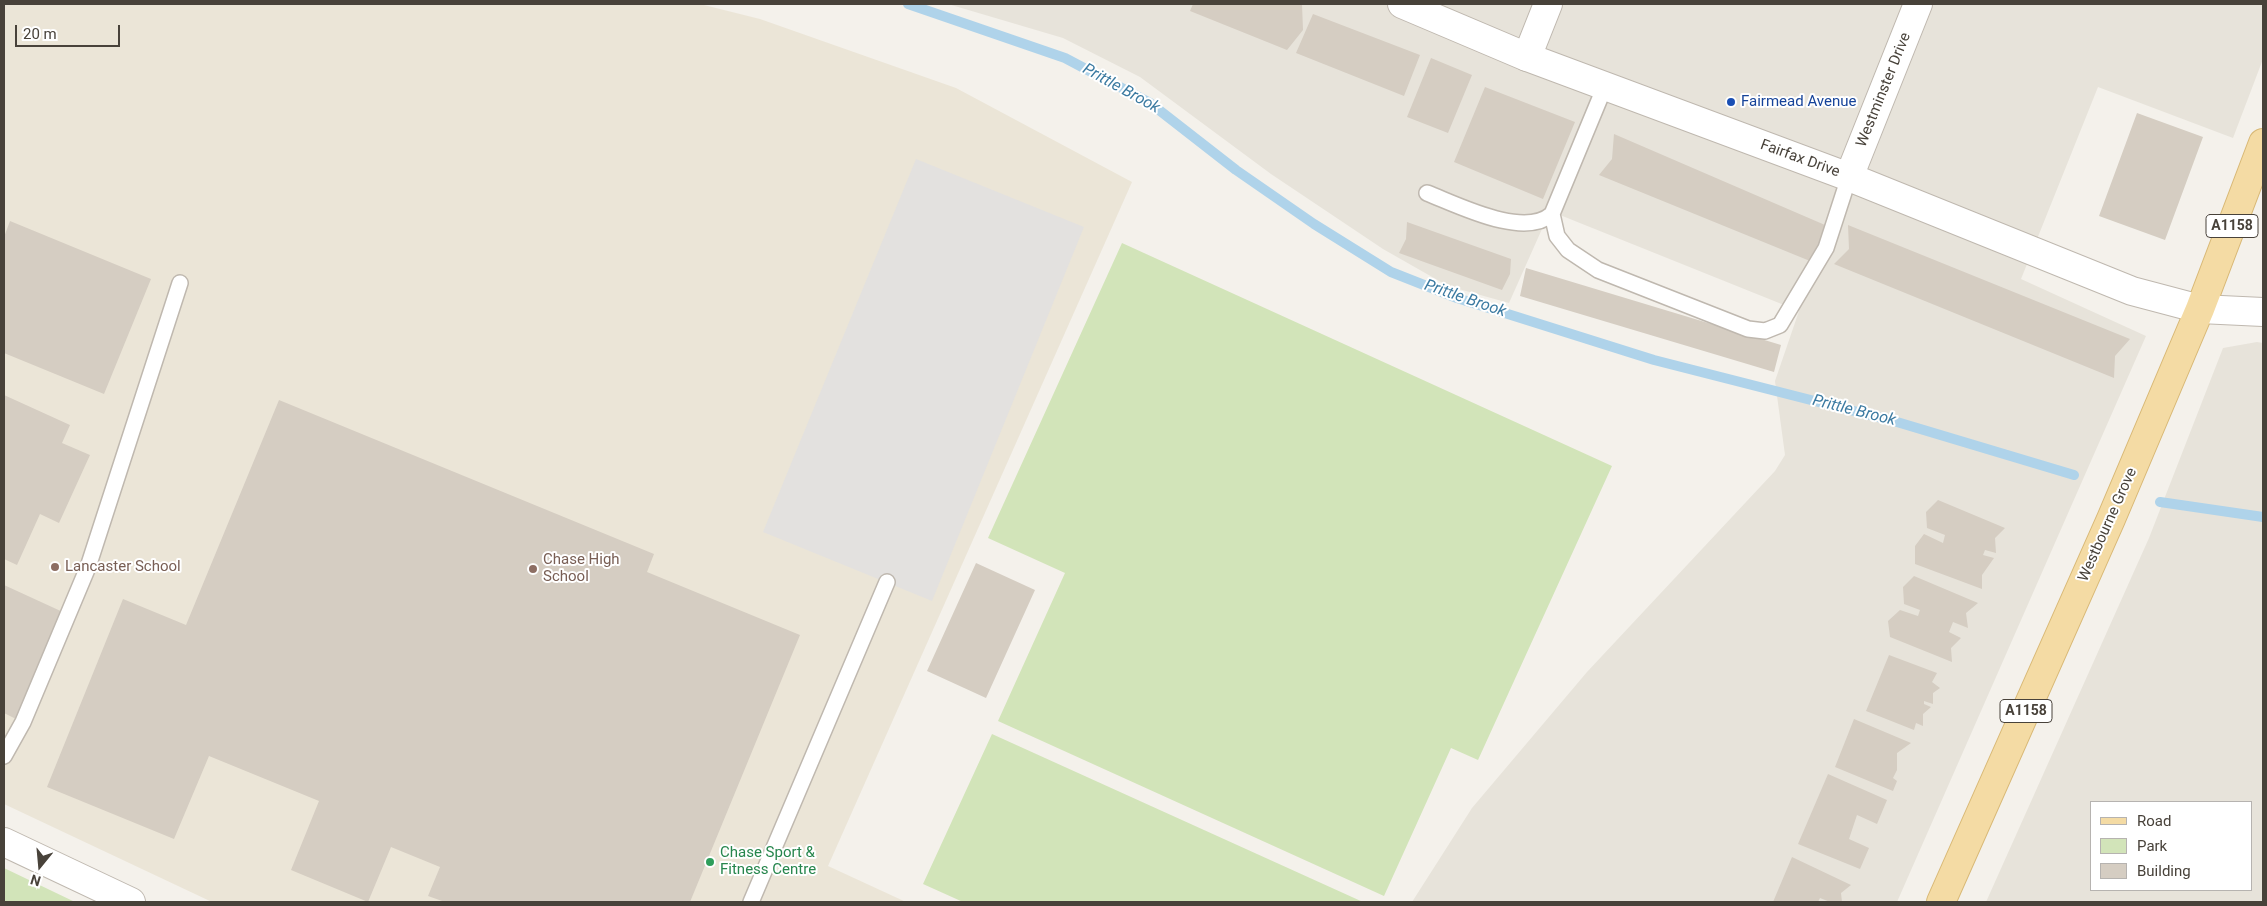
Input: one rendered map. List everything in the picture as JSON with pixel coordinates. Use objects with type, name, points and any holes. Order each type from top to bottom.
[{"type":"main road","name":"Westbourne Grove","points":[[1941,902],[2111,519],[2200,310],[2263,143]]},
{"type":"street","name":"Fairfax Drive","points":[[1402,4],[1527,57],[1849,177],[2132,291],[2200,310],[2263,312]]},
{"type":"street","points":[[1527,57],[1548,4]]},
{"type":"street","name":"Westminster Drive","points":[[1849,177],[1918,4]]},
{"type":"street","points":[[4,842],[131,902]]},
{"type":"lane","points":[[1427,193],[1496,219],[1512,222],[1544,221],[1552,214],[1605,86]]},
{"type":"lane","points":[[1552,214],[1557,236],[1568,250],[1598,270],[1748,329],[1765,331],[1780,325],[1826,248],[1849,177]]},
{"type":"lane","points":[[4,756],[27,713],[88,567],[180,283]]},
{"type":"lane","points":[[751,902],[887,582]]},
{"type":"shaded area","name":"Chase High School","points":[[4,4],[700,4],[760,19],[956,88],[1132,182],[828,866],[906,902],[212,902],[4,804]]},
{"type":"shaded area","points":[[948,4],[2263,4],[2263,59],[2233,138],[2098,87],[2021,279],[2146,336],[1897,902],[1412,902],[1472,808],[1587,672],[1775,471],[1785,455],[1775,381],[1799,311],[1550,211],[1509,303],[1448,286],[1383,249],[1271,174],[1140,77],[1063,38]]},
{"type":"shaded area","points":[[916,159],[1084,227],[932,601],[763,532]]},
{"type":"shaded area","points":[[2257,342],[2263,343],[2263,902],[1986,902],[2149,538],[2223,348]]},
{"type":"green space","points":[[1122,243],[1612,466],[1478,760],[1451,748],[1384,896],[998,721],[1065,573],[988,538]]},
{"type":"green space","points":[[992,734],[1363,902],[963,902],[923,884]]},
{"type":"green space","points":[[4,868],[75,902],[4,902]]},
{"type":"building","points":[[1193,4],[1302,4],[1303,30],[1287,50],[1190,11]]},
{"type":"building","points":[[1313,14],[1420,55],[1404,96],[1296,53]]},
{"type":"building","points":[[1431,58],[1472,75],[1448,133],[1407,117]]},
{"type":"building","points":[[1485,87],[1575,122],[1543,199],[1454,162]]},
{"type":"building","points":[[2137,113],[2203,137],[2165,240],[2099,216]]},
{"type":"building","points":[[1614,134],[1825,225],[1823,246],[1810,261],[1599,175],[1612,159]]},
{"type":"building","points":[[10,221],[151,279],[104,394],[4,353],[4,237]]},
{"type":"building","points":[[1407,222],[1511,259],[1510,274],[1502,290],[1399,253],[1406,239]]},
{"type":"building","points":[[1848,225],[2130,339],[2115,356],[2114,378],[1834,264],[1849,249]]},
{"type":"building","points":[[1526,268],[1781,345],[1774,372],[1520,296]]},
{"type":"building","points":[[4,395],[70,425],[62,443],[90,455],[59,523],[40,514],[17,565],[4,559]]},
{"type":"building","points":[[279,400],[654,554],[647,572],[800,635],[690,902],[445,902],[428,896],[440,867],[391,847],[368,902],[291,870],[319,801],[209,756],[174,839],[47,787],[123,599],[186,625]]},
{"type":"building","points":[[1938,500],[2005,528],[1995,538],[1996,553],[1985,550],[1983,555],[1994,558],[1982,575],[1982,589],[1915,564],[1915,546],[1924,534],[1943,543],[1945,535],[1927,528],[1926,512]]},
{"type":"building","points":[[976,563],[1035,590],[986,698],[927,671]]},
{"type":"building","points":[[1914,576],[1978,603],[1966,613],[1968,628],[1953,622],[1949,632],[1961,638],[1951,648],[1952,662],[1890,637],[1888,621],[1900,610],[1918,616],[1920,610],[1904,604],[1903,587]]},
{"type":"building","points":[[4,585],[65,613],[16,719],[4,713]]},
{"type":"building","points":[[1889,655],[1937,673],[1932,682],[1940,688],[1933,693],[1933,704],[1924,701],[1924,704],[1931,707],[1923,714],[1923,726],[1916,723],[1914,730],[1866,711]]},
{"type":"building","points":[[1854,719],[1911,743],[1897,753],[1897,770],[1893,778],[1897,781],[1893,791],[1835,767]]},
{"type":"building","points":[[1828,774],[1887,800],[1877,824],[1857,815],[1849,839],[1869,848],[1860,869],[1798,844]]},
{"type":"building","points":[[1792,857],[1851,885],[1841,893],[1842,902],[1830,902],[1820,898],[1818,902],[1773,902]]},
{"type":"waterway","name":"Prittle Brook","points":[[908,4],[1065,58],[1150,103],[1236,170],[1314,224],[1391,272],[1457,298],[1654,360],[1897,422],[2074,475]]},
{"type":"waterway","name":"Prittle Brook","points":[[2160,502],[2263,517]]},
{"type":"place","name":"Fairmead Avenue","points":[[1731,102]]},
{"type":"place","name":"Lancaster School","points":[[55,567]]},
{"type":"place","name":"Chase High School","points":[[533,569]]},
{"type":"place","name":"Chase Sport & Fitness Centre","points":[[710,862]]}]
